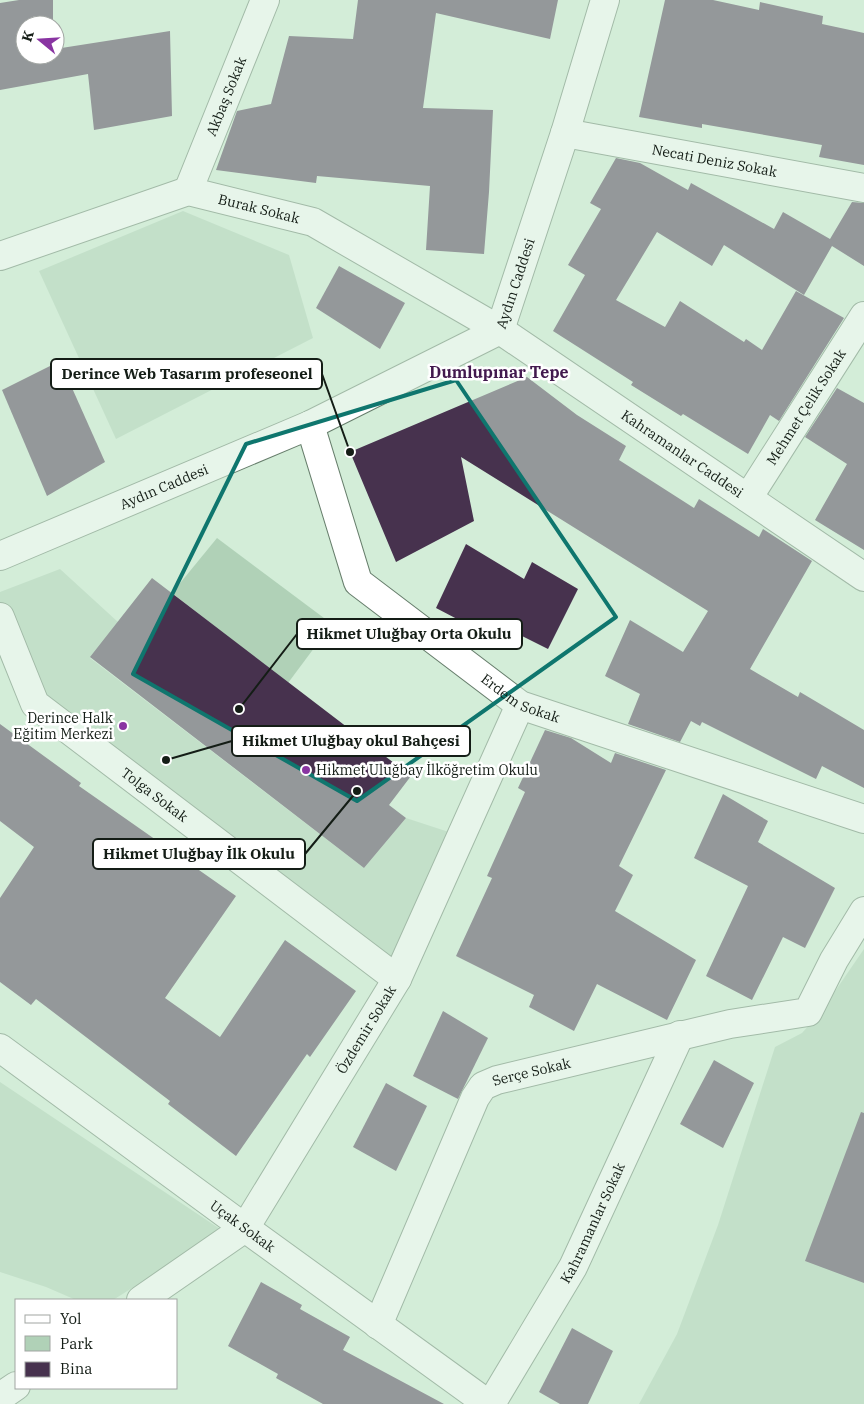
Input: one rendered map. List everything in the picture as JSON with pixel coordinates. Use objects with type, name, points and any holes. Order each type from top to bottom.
[{"type":"street","name":"Akbaş Sokak","points":[[188,191],[265,0]]},
{"type":"street","name":"Aydın Caddesi","points":[[0,556],[310,425],[500,330],[565,133],[605,0]]},
{"type":"street","name":"Necati Deniz Sokak","points":[[565,133],[864,188]]},
{"type":"street","points":[[0,256],[188,191]]},
{"type":"street","name":"Burak Sokak","points":[[188,191],[313,222],[500,330]]},
{"type":"street","name":"Mehmet Çelik Sokak","points":[[748,498],[864,316]]},
{"type":"street","name":"Kahramanlar Caddesi","points":[[500,330],[864,577]]},
{"type":"street","name":"Erdem Sokak","points":[[310,425],[358,582],[520,705],[864,818]]},
{"type":"street","name":"Tolga Sokak","points":[[0,617],[35,704],[397,979]]},
{"type":"street","name":"Özdemir Sokak","points":[[142,1299],[245,1228],[397,979],[520,705]]},
{"type":"street","name":"Serçe Sokak","points":[[378,1325],[475,1098],[483,1086],[497,1080],[680,1035],[730,1024],[808,1012],[834,960],[864,911]]},
{"type":"street","name":"Kahramanlar Sokak","points":[[490,1404],[573,1268],[680,1035]]},
{"type":"street","name":"Uçak Sokak","points":[[0,1048],[378,1325],[490,1404]]},
{"type":"street","points":[[0,1397],[15,1387]]},
{"type":"highlighted area","points":[[456,380],[616,617],[357,801],[133,674],[246,444]]},
{"type":"green space","points":[[183,211],[289,255],[313,338],[116,439],[39,271]]},
{"type":"green space","points":[[217,538],[332,624],[288,683],[172,593]]},
{"type":"green space","points":[[60,569],[118,622],[90,658],[364,868],[406,818],[461,836],[397,979],[35,704],[0,617],[0,592]]},
{"type":"green space","points":[[864,949],[864,1404],[639,1404],[677,1334],[718,1225],[775,1047],[802,1033],[820,1013]]},
{"type":"green space","points":[[0,1082],[223,1231],[115,1299],[74,1299],[46,1287],[0,1272]]},
{"type":"building","points":[[19,0],[53,0],[53,15],[15,15],[15,65],[65,65],[65,47],[170,31],[172,116],[94,130],[88,74],[0,90],[0,3]]},
{"type":"building","points":[[358,0],[558,0],[550,39],[436,13],[423,108],[493,110],[484,254],[426,250],[430,186],[317,176],[316,183],[216,170],[237,111],[271,104],[289,36],[353,39]]},
{"type":"building","points":[[665,0],[713,0],[759,10],[760,2],[823,16],[822,24],[864,33],[864,165],[819,157],[822,145],[702,124],[702,128],[639,117]]},
{"type":"building","points":[[616,158],[640,163],[688,190],[691,183],[774,229],[783,212],[830,239],[852,202],[864,203],[864,266],[832,246],[804,295],[724,245],[712,266],[657,232],[616,300],[665,327],[680,301],[744,342],[746,339],[762,350],[796,291],[844,318],[779,421],[770,415],[748,454],[631,385],[633,382],[553,331],[585,275],[568,265],[601,209],[590,203]]},
{"type":"building","points":[[339,266],[405,303],[380,349],[316,308]]},
{"type":"building","points":[[60,361],[105,462],[47,496],[2,390]]},
{"type":"building","points":[[527,377],[577,415],[626,446],[619,460],[694,508],[699,499],[759,537],[763,529],[812,561],[750,669],[798,697],[800,692],[864,730],[864,788],[822,766],[816,779],[702,722],[700,726],[691,721],[680,742],[628,724],[640,694],[605,676],[630,620],[683,652],[708,611],[461,457],[474,521],[396,562],[350,452]]},
{"type":"building","points":[[837,388],[864,403],[864,550],[815,520],[847,464],[805,437]]},
{"type":"building","points":[[466,544],[524,579],[532,562],[578,589],[548,649],[488,619],[482,632],[436,608]]},
{"type":"building","points":[[152,578],[411,776],[389,805],[406,818],[364,868],[90,657]]},
{"type":"building","points":[[0,724],[81,783],[79,786],[236,896],[165,998],[220,1037],[285,940],[356,991],[310,1057],[307,1054],[236,1156],[168,1104],[170,1101],[36,999],[31,1005],[0,982],[0,898],[34,847],[0,821]]},
{"type":"building","points":[[545,730],[571,738],[611,763],[615,753],[666,770],[619,866],[633,875],[615,911],[696,960],[667,1020],[597,984],[574,1031],[529,1007],[534,995],[456,956],[492,878],[487,876],[525,792],[518,788]]},
{"type":"building","points":[[723,794],[768,821],[758,842],[835,888],[805,948],[783,937],[752,1000],[706,976],[748,886],[694,858]]},
{"type":"building","points":[[443,1011],[488,1038],[458,1099],[413,1076]]},
{"type":"building","points":[[714,1060],[754,1083],[723,1148],[680,1124]]},
{"type":"building","points":[[386,1083],[427,1106],[396,1171],[353,1147]]},
{"type":"building","points":[[861,1112],[864,1113],[864,1283],[805,1261]]},
{"type":"building","points":[[261,1282],[302,1305],[300,1309],[350,1337],[343,1350],[444,1404],[323,1404],[276,1378],[278,1374],[228,1346]]},
{"type":"building","points":[[572,1328],[613,1351],[588,1404],[560,1404],[539,1392]]},
{"type":"place","name":"Derince Web Tasarım profeseonel","points":[[350,452]]},
{"type":"place","name":"Hikmet Uluğbay Orta Okulu","points":[[239,709]]},
{"type":"place","name":"Derince Halk Eğitim Merkezi","points":[[123,726]]},
{"type":"place","name":"Hikmet Uluğbay okul Bahçesi","points":[[166,760]]},
{"type":"place","name":"Hikmet Uluğbay İlköğretim Okulu","points":[[306,770]]},
{"type":"place","name":"Hikmet Uluğbay İlk Okulu","points":[[357,791]]},
{"type":"district","name":"Dumlupınar Tepe","points":[[499,372]]}]
